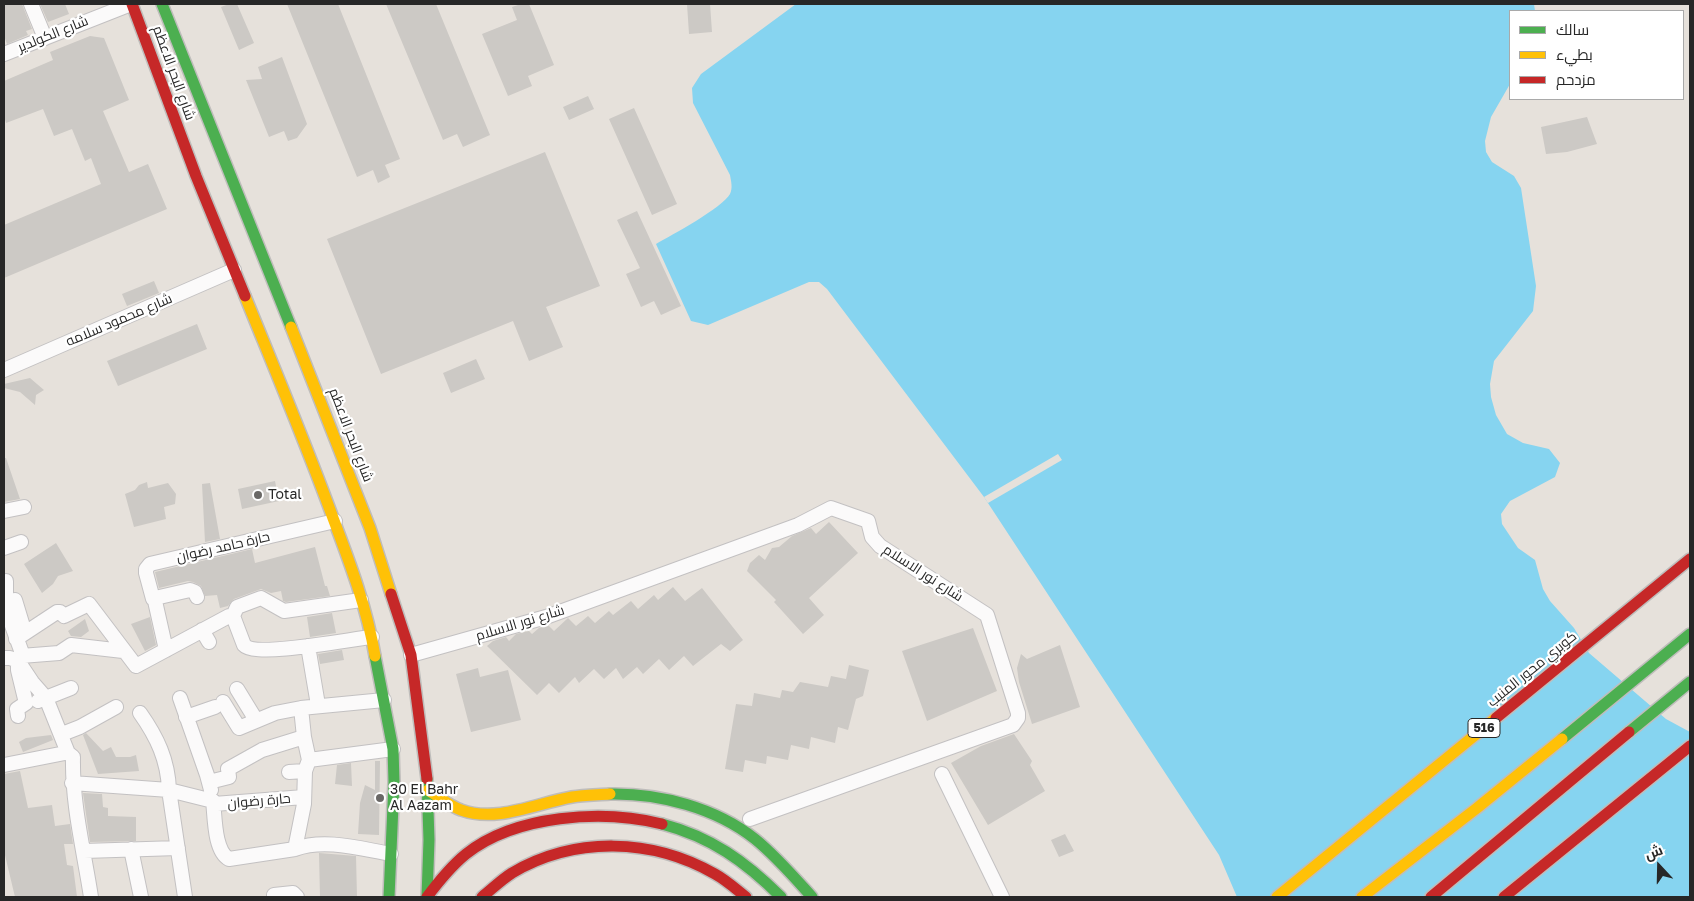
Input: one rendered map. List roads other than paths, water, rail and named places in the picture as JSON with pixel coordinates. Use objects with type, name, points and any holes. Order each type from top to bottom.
[{"type":"main road","name":"شارع البحر الاعظم","points":[[132,4],[234,270],[335,521],[372,636],[393,749],[394,782],[389,897]]},
{"type":"main road","name":"شارع البحر الاعظم","points":[[162,4],[341,451],[370,528],[411,655],[428,790],[427,897]]},
{"type":"main road","name":"كوبري محور المنيب","points":[[1277,897],[1690,559]]},
{"type":"main road","points":[[1362,897],[1477,808],[1690,634]]},
{"type":"main road","points":[[1431,897],[1690,682]]},
{"type":"main road","points":[[1504,897],[1690,746]]},
{"type":"main road","points":[[428,790],[446,803],[466,812],[487,814],[573,797],[641,796],[679,802],[716,815],[748,834],[776,859],[812,897]]},
{"type":"main road","points":[[427,897],[439,879],[459,859],[481,843],[506,831],[575,817],[606,816],[651,821],[695,834],[722,847],[747,864],[781,897]]},
{"type":"main road","points":[[482,897],[513,872],[540,859],[568,849],[598,845],[634,845],[670,853],[704,867],[734,886],[746,897]]},
{"type":"street","points":[[31,4],[45,38]]},
{"type":"street","name":"شارع الكولدير","points":[[4,54],[132,4]]},
{"type":"street","name":"شارع محمود سلامه","points":[[4,370],[234,270]]},
{"type":"street","points":[[4,512],[24,507]]},
{"type":"street","name":"شارع نور الاسلام","points":[[411,655],[546,617],[798,525],[831,508],[868,521],[872,536],[880,546],[987,615],[1018,712],[1018,718],[1013,725],[750,819]]},
{"type":"street","name":"حارة حامد رضوان","points":[[155,600],[153,599],[146,573],[146,569],[150,564],[335,521]]},
{"type":"street","points":[[4,548],[21,542]]},
{"type":"street","points":[[6,581],[6,601],[10,620],[20,636]]},
{"type":"street","points":[[166,650],[155,600],[157,597],[190,590],[195,592],[197,597]]},
{"type":"street","points":[[361,600],[284,611],[262,598],[236,608],[233,616],[244,645],[248,648],[273,650],[372,636]]},
{"type":"street","points":[[15,600],[21,650],[20,680],[26,702],[21,711],[71,688]]},
{"type":"street","points":[[20,636],[57,612],[64,616],[89,604],[136,666],[166,650],[206,636],[229,616],[233,616]]},
{"type":"street","points":[[4,658],[20,659],[59,653],[71,645],[123,651]]},
{"type":"street","points":[[308,646],[318,705]]},
{"type":"street","points":[[20,659],[32,682],[46,698],[68,753],[73,758],[72,783],[91,897]]},
{"type":"street","points":[[237,689],[256,720]]},
{"type":"street","points":[[180,698],[209,782],[219,846],[223,856],[229,859],[295,849],[305,845],[322,844],[391,854]]},
{"type":"street","points":[[186,717],[219,705],[239,728],[275,713],[318,705],[384,700]]},
{"type":"street","points":[[62,734],[80,728],[116,707]]},
{"type":"street","points":[[295,849],[307,766],[301,708]]},
{"type":"street","points":[[140,713],[153,731],[168,773],[185,897]]},
{"type":"street","points":[[209,782],[229,777],[228,769],[262,750],[304,737]]},
{"type":"street","points":[[288,772],[307,766],[393,749]]},
{"type":"street","points":[[4,765],[68,753]]},
{"type":"street","points":[[942,774],[1002,897]]},
{"type":"street","name":"حارة رضوان","points":[[72,783],[169,790],[213,802],[304,797]]},
{"type":"street","points":[[84,851],[178,848]]},
{"type":"street","points":[[131,849],[141,897]]},
{"type":"street","points":[[274,895],[293,893],[297,897]]},
{"type":"water","points":[[796,4],[1534,4],[1535,10],[1509,10],[1509,86],[1491,117],[1485,141],[1486,152],[1492,162],[1514,176],[1521,188],[1536,286],[1533,311],[1494,361],[1490,384],[1496,415],[1507,434],[1523,443],[1549,449],[1560,463],[1555,477],[1510,501],[1501,514],[1502,524],[1518,548],[1535,560],[1543,589],[1550,601],[1574,628],[1589,653],[1666,719],[1690,732],[1690,897],[1237,897],[1219,855],[984,497],[827,289],[819,282],[809,282],[708,325],[691,321],[656,244],[696,221],[725,200],[731,192],[730,175],[693,103],[692,88],[701,74]]},
{"type":"place","name":"Total","points":[[258,495]]},
{"type":"place","name":"30 El Bahr Al Aazam","points":[[380,798]]}]
